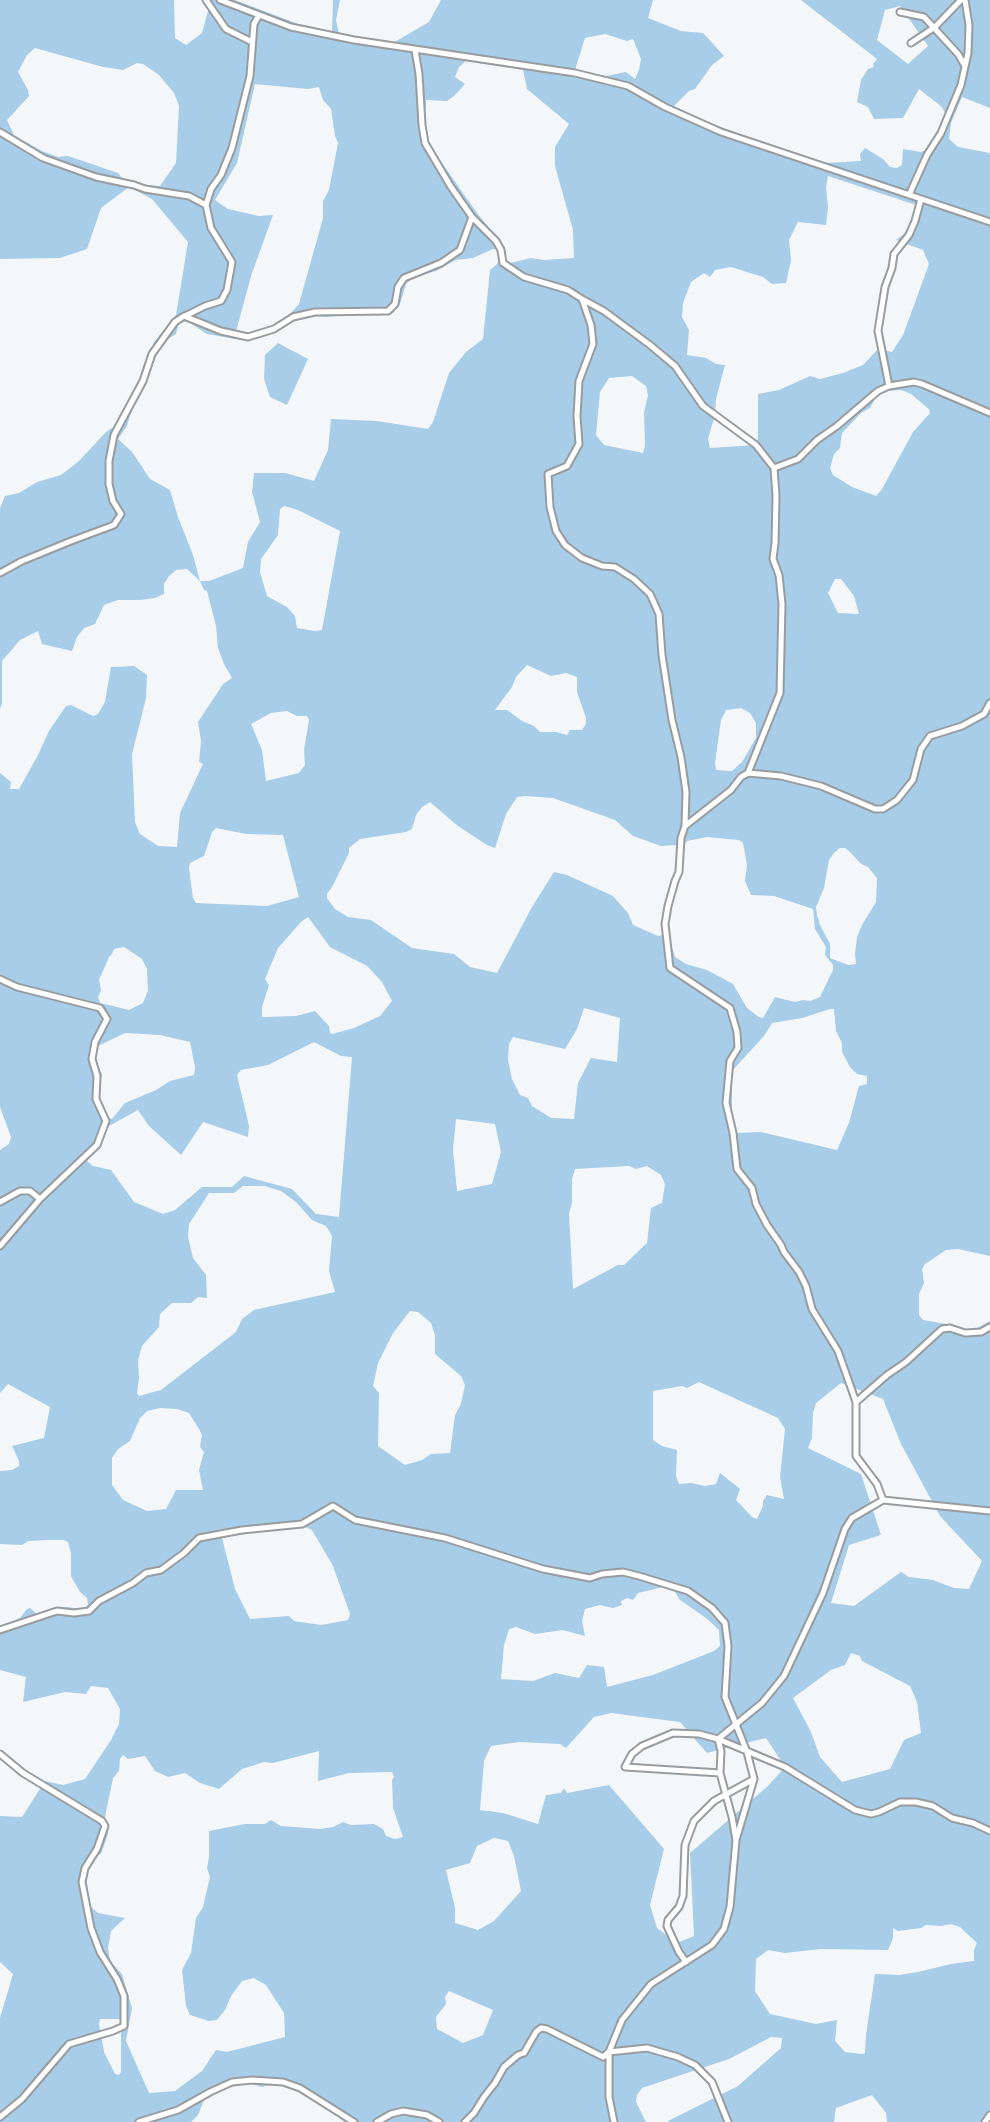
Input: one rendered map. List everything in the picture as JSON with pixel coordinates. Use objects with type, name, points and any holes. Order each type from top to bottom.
[{"type":"street","points":[[206,0],[226,29],[252,42]]},
{"type":"street","points":[[220,0],[291,27],[415,50],[575,73],[628,86],[665,107],[721,132],[990,222]]},
{"type":"street","points":[[911,43],[935,27],[963,0]]},
{"type":"street","points":[[909,195],[954,106],[966,67],[969,25],[963,0]]},
{"type":"street","points":[[900,12],[924,17],[966,67]]},
{"type":"street","points":[[0,573],[34,556],[114,525],[121,514],[113,501],[109,484],[114,435],[143,381],[152,354],[175,322],[221,301],[227,290],[232,262],[211,228],[206,205],[232,148],[250,76],[254,24],[259,15]]},
{"type":"street","points":[[415,50],[425,143],[472,217],[496,241],[503,263],[524,277],[568,290],[639,336],[675,366],[703,406],[749,439],[774,468],[773,559],[779,575],[782,604],[780,693],[748,773],[685,826]]},
{"type":"street","points":[[0,132],[43,158],[96,177],[189,196],[206,205]]},
{"type":"street","points":[[889,386],[878,331],[885,287],[894,254],[909,235],[921,199]]},
{"type":"street","points":[[184,316],[221,331],[248,337],[274,329],[293,317],[315,312],[388,311],[395,304],[398,287],[404,278],[441,263],[460,250],[472,217]]},
{"type":"street","points":[[582,299],[591,325],[593,344],[579,381],[579,444],[567,466],[548,474],[550,507],[556,531],[565,545],[582,558],[602,566],[615,567],[634,579],[650,594],[659,614],[662,655],[686,792],[679,872],[665,924],[670,968],[730,1008],[738,1048],[730,1061],[726,1103],[737,1169],[752,1188],[767,1225],[799,1272],[812,1309],[838,1351],[856,1402],[856,1456],[877,1484],[883,1500]]},
{"type":"street","points":[[774,468],[798,459],[878,391],[889,386],[914,382],[922,384],[990,413]]},
{"type":"street","points":[[748,773],[781,776],[821,786],[875,809],[883,809],[897,800],[913,780],[921,749],[930,736],[962,726],[984,714],[990,703]]},
{"type":"street","points":[[0,979],[17,987],[100,1008],[107,1019],[95,1042],[92,1059],[97,1076],[96,1099],[106,1121],[97,1145],[40,1199],[0,1246]]},
{"type":"street","points":[[0,1202],[20,1191],[30,1191],[40,1199]]},
{"type":"street","points":[[856,1402],[942,1329],[965,1333],[981,1332],[990,1327]]},
{"type":"street","points":[[718,1739],[762,1703],[784,1676],[823,1593],[845,1529],[852,1518],[883,1500],[990,1511]]},
{"type":"street","points":[[0,1630],[57,1611],[89,1611],[99,1601],[146,1573],[161,1570],[199,1538],[302,1524],[333,1506],[355,1520],[445,1538],[543,1569],[590,1578],[623,1572],[688,1591],[712,1608],[725,1623],[728,1646],[725,1697],[747,1752],[754,1779],[736,1840],[730,1907],[724,1929],[712,1945],[651,1984],[622,2020],[609,2052],[609,2097],[614,2122]]},
{"type":"street","points":[[720,1773],[625,1767],[632,1754],[642,1746],[673,1733],[699,1734],[785,1767],[855,1810],[871,1814],[900,1802],[916,1802],[933,1806],[952,1818],[990,1831]]},
{"type":"street","points":[[718,1739],[720,1773],[736,1840]]},
{"type":"street","points":[[0,1754],[23,1773],[102,1821],[105,1826],[97,1849],[85,1868],[82,1882],[91,1928],[124,1996],[124,2026],[69,2044],[22,2099],[0,2117]]},
{"type":"street","points":[[686,1962],[667,1926],[683,1896],[685,1845],[694,1821],[714,1801],[754,1779]]},
{"type":"street","points":[[465,2122],[504,2067],[524,2053],[541,2028],[603,2057],[609,2052],[647,2048],[695,2065],[712,2082],[728,2122]]},
{"type":"street","points":[[139,2122],[178,2110],[232,2082],[252,2080],[283,2082],[300,2088],[354,2122]]},
{"type":"street","points":[[377,2122],[403,2111],[427,2115],[439,2122]]},
{"type":"street","points":[[985,2122],[990,2115]]},
{"type":"shaded area","points":[[0,0],[174,0],[175,38],[186,45],[202,33],[211,0],[235,0],[298,24],[332,32],[333,0],[340,0],[336,20],[339,34],[393,43],[429,22],[441,0],[653,0],[648,18],[681,31],[703,33],[724,56],[712,65],[695,89],[674,106],[776,148],[825,163],[861,161],[860,154],[865,148],[890,167],[897,168],[902,165],[903,149],[921,152],[928,149],[945,119],[942,107],[919,89],[903,118],[874,119],[868,107],[857,102],[861,80],[868,69],[874,67],[877,59],[801,0],[990,0],[990,108],[962,97],[951,123],[949,139],[958,147],[990,153],[990,1256],[958,1249],[946,1250],[925,1264],[922,1269],[924,1283],[919,1294],[919,1315],[923,1320],[965,1330],[975,1329],[990,1321],[990,2118],[987,2122],[887,2122],[886,2113],[872,2095],[836,2108],[834,2122],[668,2121],[738,2086],[781,2048],[782,2038],[771,2037],[729,2059],[642,2088],[636,2102],[646,2122],[345,2122],[291,2088],[248,2083],[226,2088],[204,2100],[198,2115],[191,2122],[0,2122],[0,2018],[13,1974],[0,1962],[0,1816],[22,1817],[45,1781],[63,1785],[85,1779],[119,1724],[120,1709],[108,1688],[91,1686],[86,1694],[65,1692],[23,1702],[26,1677],[0,1670],[0,1626],[20,1618],[30,1608],[37,1614],[67,1607],[83,1609],[88,1605],[87,1598],[71,1576],[68,1542],[49,1540],[28,1541],[22,1545],[0,1544],[0,1471],[19,1466],[12,1446],[44,1438],[50,1407],[8,1384],[0,1393],[0,1150],[9,1144],[11,1137],[0,1107],[0,773],[11,782],[10,789],[19,789],[49,731],[66,706],[71,705],[93,716],[98,714],[105,702],[111,667],[134,666],[147,675],[146,698],[132,754],[135,822],[140,834],[158,846],[177,847],[180,813],[203,764],[199,762],[201,741],[198,722],[223,684],[232,678],[218,648],[207,591],[187,569],[176,570],[164,584],[164,594],[104,605],[95,624],[84,628],[77,637],[72,651],[42,644],[38,631],[20,640],[2,661],[0,709],[0,508],[5,496],[61,475],[114,427],[136,388],[154,342],[176,315],[188,242],[152,199],[129,187],[101,208],[87,249],[60,258],[0,259]],"holes":[[[900,6],[928,46],[908,64],[877,40],[885,10]],[[605,34],[627,41],[633,39],[641,59],[639,70],[635,79],[626,72],[606,76],[575,70],[585,38]],[[35,48],[123,70],[137,63],[143,64],[159,75],[174,93],[179,106],[176,163],[160,186],[147,185],[123,179],[118,173],[68,156],[58,157],[42,151],[14,135],[7,120],[29,96],[18,72],[27,55]],[[466,61],[523,70],[527,89],[569,124],[555,147],[555,166],[573,230],[574,258],[506,261],[505,247],[428,143],[426,100],[447,101],[465,84],[455,77]],[[255,84],[308,89],[319,87],[323,100],[331,109],[338,143],[329,190],[323,201],[323,218],[299,304],[272,326],[250,335],[236,331],[273,215],[259,216],[228,209],[215,200],[237,163]],[[828,176],[916,205],[912,221],[896,240],[923,250],[929,264],[903,335],[892,352],[878,349],[863,365],[820,379],[810,376],[779,390],[758,394],[758,438],[755,445],[710,448],[708,439],[725,365],[687,355],[689,330],[682,317],[683,303],[691,282],[704,273],[710,277],[715,270],[731,267],[763,277],[772,284],[786,283],[791,260],[789,240],[798,222],[826,225]],[[498,249],[501,256],[490,270],[483,339],[466,352],[449,373],[428,429],[377,421],[331,419],[328,450],[314,481],[285,473],[254,473],[252,492],[260,522],[248,542],[243,568],[209,581],[200,581],[170,490],[150,479],[132,452],[118,439],[127,426],[159,350],[166,340],[176,334],[179,323],[187,321],[207,334],[250,339],[311,316],[352,313],[388,315],[400,304],[406,284],[413,277],[436,271],[456,260]],[[632,376],[646,386],[648,395],[644,412],[643,453],[604,445],[596,435],[600,392],[609,378]],[[901,390],[911,394],[929,409],[930,413],[913,432],[876,496],[852,487],[833,475],[830,468],[834,454],[840,448],[842,433],[870,408],[877,395],[887,391]],[[284,506],[298,510],[340,531],[322,630],[297,628],[295,616],[287,607],[267,596],[260,572],[261,559],[278,535],[280,509]],[[835,579],[841,579],[854,596],[859,614],[838,613],[828,593]],[[527,665],[551,676],[566,673],[577,677],[577,692],[586,724],[582,730],[570,730],[567,735],[540,732],[507,710],[495,710]],[[741,708],[750,713],[756,723],[756,738],[742,762],[732,771],[716,770],[721,720],[726,710]],[[287,711],[297,716],[307,716],[305,765],[299,773],[266,781],[262,750],[251,724],[271,713]],[[517,797],[553,798],[615,820],[633,836],[661,846],[677,845],[677,872],[666,904],[663,935],[658,936],[633,925],[628,913],[613,896],[554,872],[497,973],[470,967],[454,954],[412,948],[371,920],[348,917],[335,909],[327,898],[349,848],[360,839],[412,829],[416,815],[430,802],[458,826],[495,848],[506,814]],[[216,828],[246,834],[283,835],[299,897],[267,906],[196,903],[190,863],[204,856]],[[707,837],[743,843],[747,865],[745,881],[751,895],[774,896],[813,909],[815,929],[826,947],[825,955],[833,965],[820,997],[795,1002],[775,997],[763,1018],[759,1017],[747,1008],[733,984],[675,957],[667,924],[676,884],[683,871],[684,844],[687,841]],[[840,848],[845,848],[877,878],[876,902],[857,937],[856,964],[848,965],[830,958],[830,944],[816,907],[824,888],[829,860]],[[308,917],[330,947],[367,966],[382,982],[392,1001],[380,1016],[332,1034],[315,1011],[296,1016],[262,1017],[269,985],[265,979],[278,948]],[[124,947],[142,959],[147,969],[148,991],[143,1003],[129,1010],[100,1003],[98,997],[101,990],[99,980],[114,949]],[[584,1008],[620,1018],[617,1062],[591,1058],[578,1083],[574,1119],[551,1118],[520,1095],[512,1079],[509,1044],[513,1037],[565,1049],[577,1029]],[[834,1009],[842,1052],[857,1074],[867,1076],[867,1084],[859,1086],[849,1123],[837,1150],[761,1132],[735,1133],[732,1071],[772,1023]],[[125,1033],[160,1035],[190,1042],[194,1075],[170,1081],[125,1103],[112,1119],[101,1105],[102,1074],[96,1062],[96,1047]],[[314,1042],[341,1056],[352,1057],[339,1217],[316,1214],[292,1189],[244,1176],[232,1187],[202,1187],[175,1210],[163,1214],[134,1202],[111,1170],[93,1166],[87,1161],[109,1126],[138,1110],[149,1126],[181,1155],[203,1122],[248,1137],[249,1126],[237,1075],[241,1070],[268,1065]],[[456,1119],[495,1124],[501,1152],[492,1184],[457,1191],[453,1150]],[[629,1166],[636,1169],[647,1166],[661,1175],[665,1184],[662,1203],[651,1208],[647,1243],[624,1265],[618,1265],[573,1289],[569,1213],[575,1169]],[[243,1186],[265,1186],[281,1191],[312,1220],[326,1226],[332,1236],[329,1271],[335,1292],[254,1310],[242,1319],[236,1332],[161,1390],[139,1396],[138,1361],[142,1346],[159,1327],[160,1314],[172,1303],[191,1303],[198,1297],[207,1298],[206,1275],[193,1258],[188,1237],[189,1224],[209,1193],[234,1193]],[[410,1311],[418,1312],[431,1323],[435,1335],[435,1354],[461,1376],[465,1385],[455,1415],[450,1453],[431,1454],[405,1465],[378,1446],[379,1393],[373,1386],[378,1363],[393,1333]],[[699,1382],[778,1418],[785,1429],[780,1477],[784,1499],[767,1495],[757,1519],[752,1517],[736,1500],[740,1489],[720,1473],[716,1484],[679,1484],[676,1476],[677,1450],[653,1440],[653,1391],[682,1386],[687,1388]],[[841,1383],[883,1399],[901,1444],[940,1516],[982,1561],[969,1589],[909,1577],[901,1572],[854,1606],[831,1603],[849,1545],[881,1535],[861,1474],[808,1448],[816,1403]],[[160,1408],[189,1413],[202,1435],[200,1447],[204,1452],[199,1470],[203,1490],[176,1490],[166,1509],[147,1511],[123,1500],[112,1485],[112,1458],[118,1449],[130,1441],[140,1418],[147,1411]],[[303,1526],[312,1530],[333,1566],[350,1614],[348,1620],[321,1625],[294,1621],[289,1616],[250,1619],[235,1589],[222,1538],[239,1533]],[[663,1587],[675,1592],[680,1600],[719,1630],[720,1646],[653,1675],[607,1687],[604,1667],[587,1665],[579,1678],[555,1673],[533,1681],[501,1679],[504,1645],[509,1629],[516,1627],[535,1634],[563,1630],[585,1636],[582,1621],[585,1609],[600,1605],[613,1608],[622,1605],[621,1601],[627,1598],[633,1600],[638,1593]],[[851,1653],[910,1686],[917,1702],[921,1733],[904,1740],[890,1769],[842,1782],[820,1757],[793,1698],[831,1670],[845,1665]],[[611,1713],[680,1722],[707,1753],[766,1738],[785,1767],[768,1786],[690,1853],[694,1936],[677,1943],[657,1928],[650,1905],[664,1849],[609,1785],[567,1793],[564,1788],[561,1793],[546,1795],[538,1824],[503,1813],[480,1810],[484,1761],[491,1746],[519,1742],[560,1744],[566,1748],[594,1717]],[[319,1751],[318,1781],[349,1773],[392,1772],[393,1808],[403,1837],[395,1839],[386,1836],[383,1829],[374,1824],[351,1825],[343,1822],[320,1829],[281,1826],[271,1820],[265,1824],[245,1824],[209,1831],[207,1868],[210,1877],[203,1907],[196,1918],[191,1953],[182,1970],[186,2006],[190,2015],[209,2021],[217,2020],[242,1981],[254,1978],[266,1985],[284,2013],[285,2037],[227,2052],[216,2050],[202,2071],[175,2091],[149,2093],[126,2041],[132,2008],[122,1974],[110,1961],[108,1948],[111,1931],[125,1918],[98,1913],[90,1906],[86,1874],[101,1854],[108,1834],[105,1817],[113,1778],[119,1771],[123,1755],[128,1759],[145,1756],[155,1771],[168,1777],[185,1773],[200,1783],[219,1789],[242,1769]],[[494,1838],[508,1841],[521,1891],[494,1921],[478,1930],[455,1923],[455,1908],[446,1870],[470,1863],[477,1846]],[[951,1924],[960,1927],[977,1943],[974,1961],[899,1975],[875,1974],[865,2053],[845,2052],[835,2041],[837,2020],[816,2024],[770,2014],[755,1991],[756,1959],[768,1950],[785,1953],[821,1949],[888,1950],[893,1928],[898,1931]],[[449,1991],[493,2010],[483,2035],[463,2043],[437,2029],[436,2017],[446,2004],[445,1997]],[[100,2019],[121,2019],[121,2072],[115,2074],[104,2052]]]},
{"type":"shaded area","points":[[278,343],[308,359],[287,405],[270,397],[264,379],[265,355]]}]
